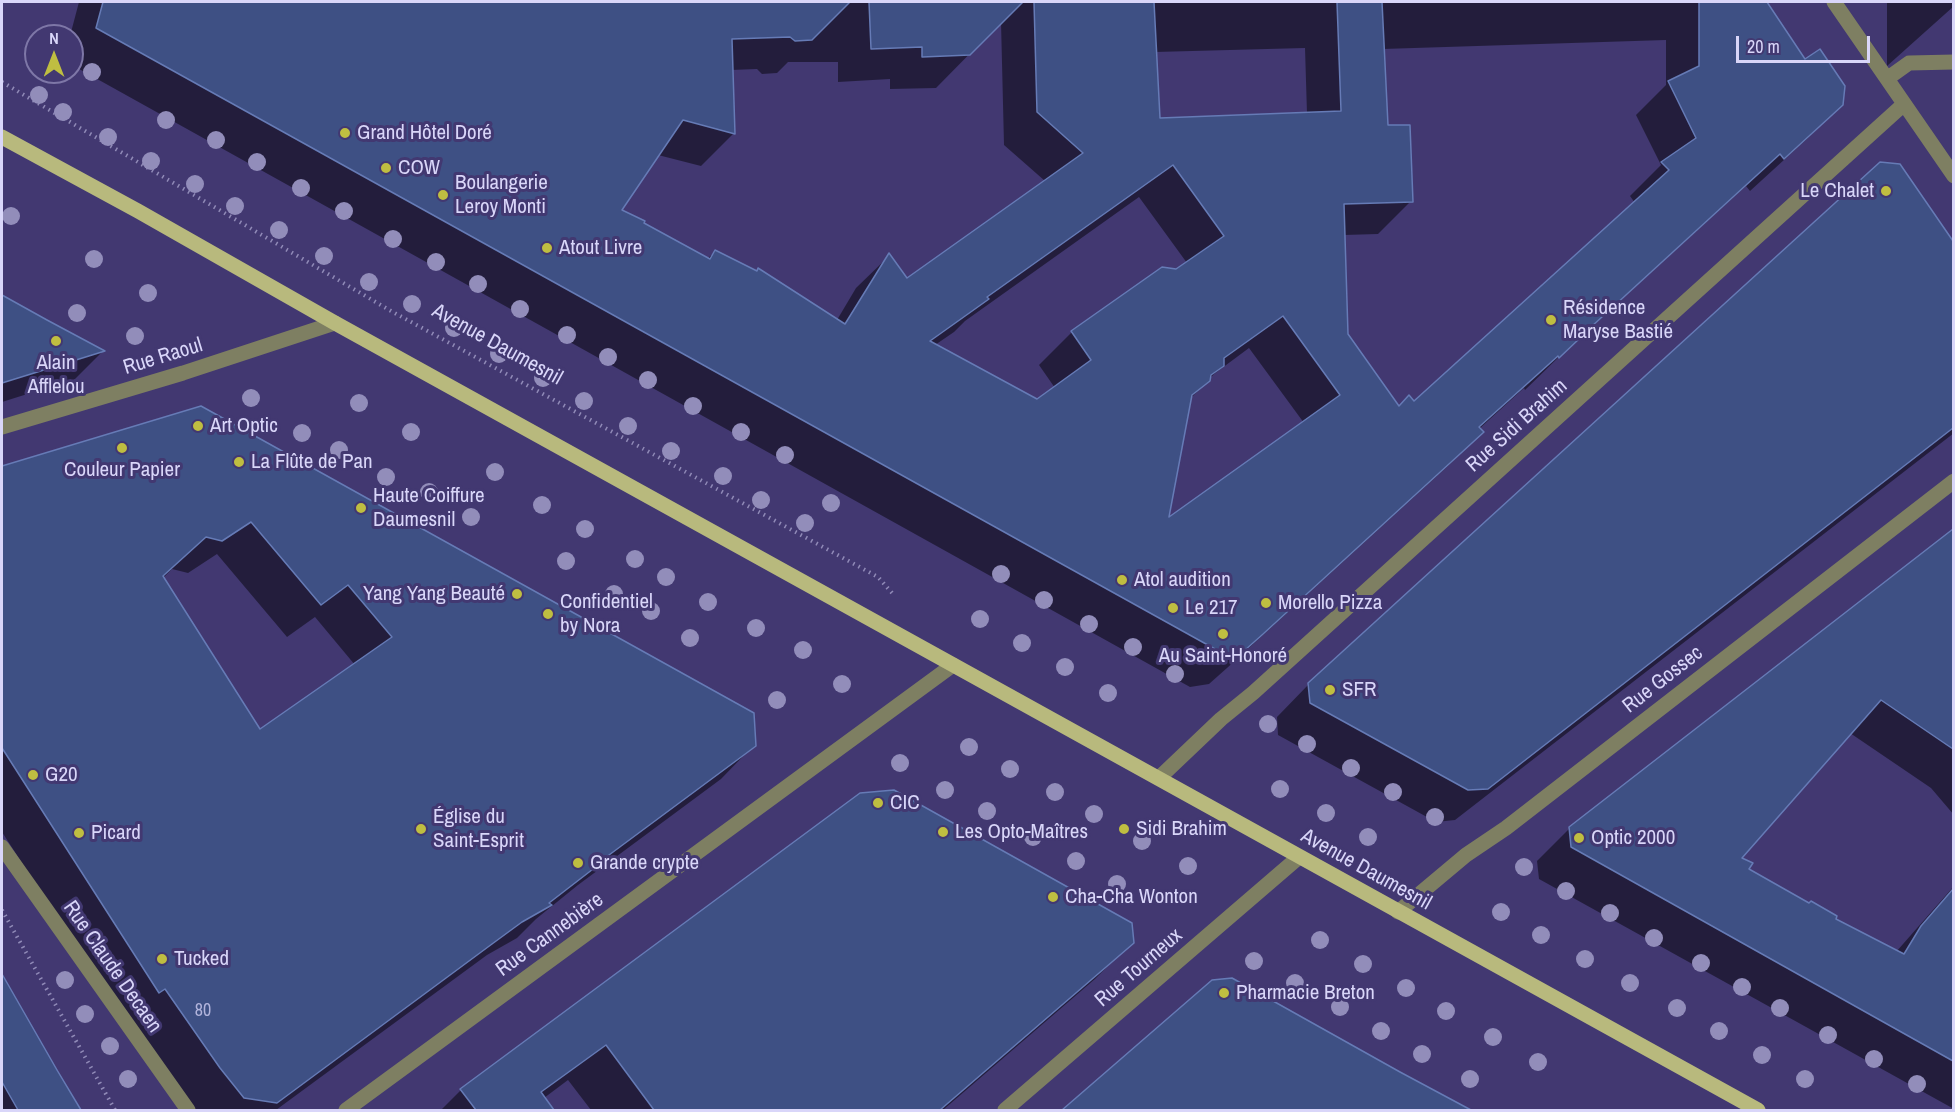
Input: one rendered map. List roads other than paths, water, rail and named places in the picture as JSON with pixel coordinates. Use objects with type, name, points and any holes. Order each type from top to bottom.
[{"type":"main road","name":"Avenue Daumesnil","points":[[2,137],[138,210],[335,323],[1758,1110]]},
{"type":"street","points":[[1834,2],[1953,176]]},
{"type":"street","points":[[1887,78],[1910,63],[1953,62]]},
{"type":"street","name":"Rue Sidi Brahim","points":[[1159,778],[1221,719],[1253,693],[1904,104]]},
{"type":"street","name":"Rue Raoul","points":[[2,427],[183,373],[335,323]]},
{"type":"street","name":"Rue Gossec","points":[[1398,912],[1466,855],[1506,828],[1953,481]]},
{"type":"street","name":"Rue Cannebière","points":[[346,1110],[953,665]]},
{"type":"street","name":"Rue Claude Decaen","points":[[2,847],[188,1110]]},
{"type":"street","name":"Rue Tourneux","points":[[1005,1110],[1299,857]]},
{"type":"place","name":"Grand Hôtel Doré","points":[[345,133]]},
{"type":"place","name":"COW","points":[[386,168]]},
{"type":"place","name":"Le Chalet","points":[[1886,191]]},
{"type":"place","name":"Boulangerie Leroy Monti","points":[[443,195]]},
{"type":"place","name":"Atout Livre","points":[[547,248]]},
{"type":"place","name":"Résidence Maryse Bastié","points":[[1551,320]]},
{"type":"place","name":"Alain Afflelou","points":[[56,341]]},
{"type":"place","name":"Art Optic","points":[[198,426]]},
{"type":"place","name":"Couleur Papier","points":[[122,448]]},
{"type":"place","name":"La Flûte de Pan","points":[[239,462]]},
{"type":"place","name":"Haute Coiffure Daumesnil","points":[[361,508]]},
{"type":"place","name":"Atol audition","points":[[1122,580]]},
{"type":"place","name":"Yang Yang Beauté","points":[[517,594]]},
{"type":"place","name":"Morello Pizza","points":[[1266,603]]},
{"type":"place","name":"Le 217","points":[[1173,608]]},
{"type":"place","name":"Confidentiel by Nora","points":[[548,614]]},
{"type":"place","name":"Au Saint-Honoré","points":[[1223,634]]},
{"type":"place","name":"SFR","points":[[1330,690]]},
{"type":"place","name":"G20","points":[[33,775]]},
{"type":"place","name":"CIC","points":[[878,803]]},
{"type":"place","name":"Église du Saint-Esprit","points":[[421,829]]},
{"type":"place","name":"Sidi Brahim","points":[[1124,829]]},
{"type":"place","name":"Les Opto-Maîtres","points":[[943,832]]},
{"type":"place","name":"Picard","points":[[79,833]]},
{"type":"place","name":"Optic 2000","points":[[1579,838]]},
{"type":"place","name":"Grande crypte","points":[[578,863]]},
{"type":"place","name":"Cha-Cha Wonton","points":[[1053,897]]},
{"type":"place","name":"Tucked","points":[[162,959]]},
{"type":"place","name":"Pharmacie Breton","points":[[1224,993]]}]
